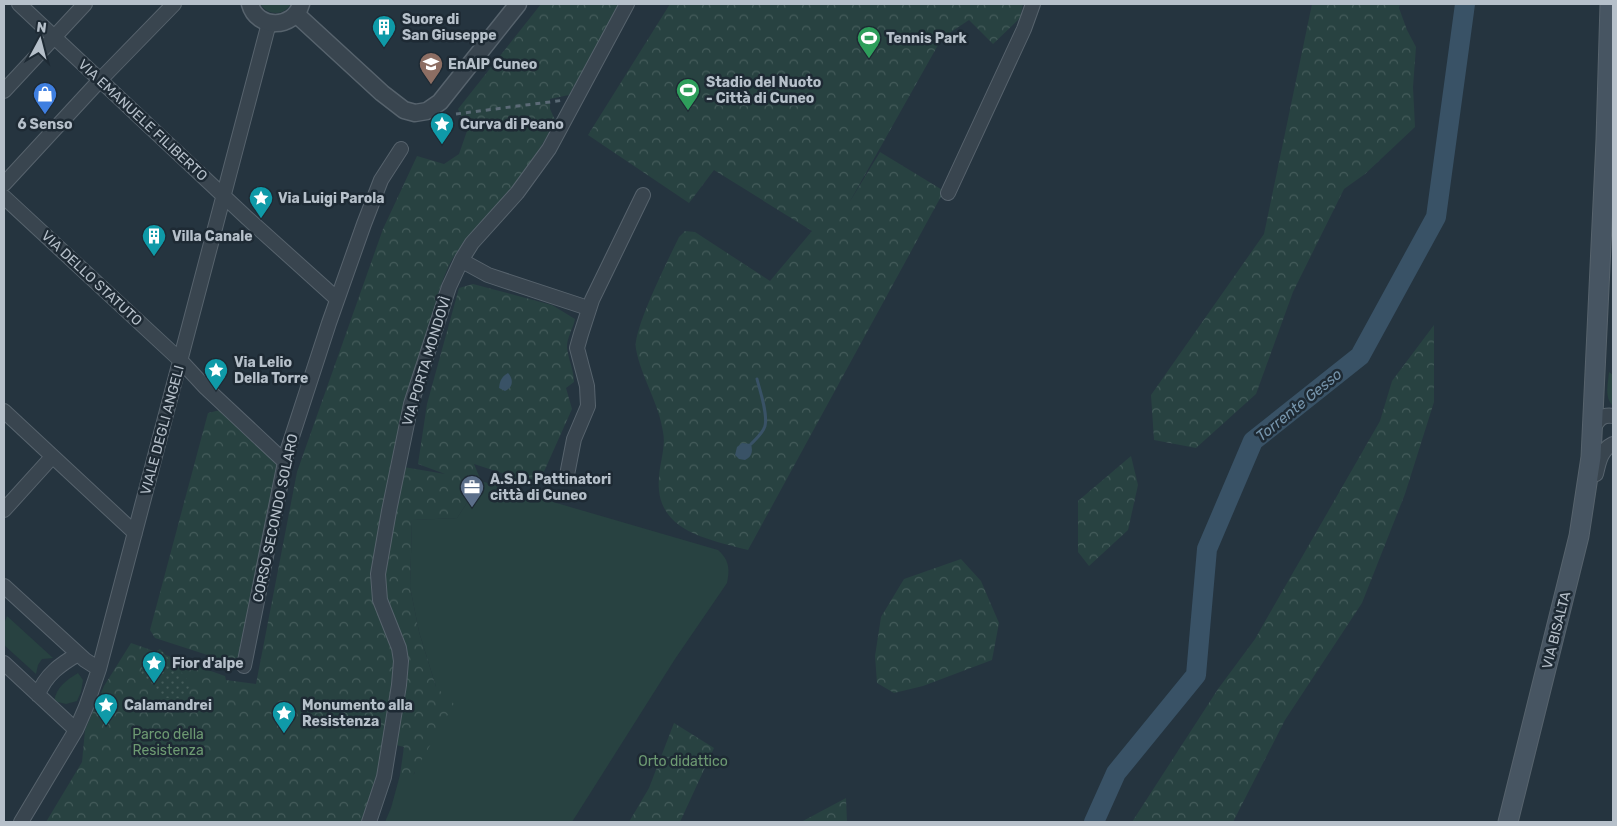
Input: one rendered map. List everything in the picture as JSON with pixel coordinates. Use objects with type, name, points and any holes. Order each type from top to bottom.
[{"type":"main road","points":[[1579,536],[1591,457],[1593,429],[1610,4]]},
{"type":"main road","name":"VIA BISALTA","points":[[1508,822],[1579,536]]},
{"type":"street","name":"VIA EMANUELE FILIBERTO","points":[[19,4],[224,196]]},
{"type":"street","points":[[4,91],[85,4]]},
{"type":"street","points":[[4,184],[100,80],[174,4]]},
{"type":"street","points":[[250,4],[256,14],[262,20],[269,23],[286,22],[299,9],[382,93],[404,110],[415,113],[427,111],[440,102],[518,4]]},
{"type":"street","name":"VIA PORTA MONDOVÌ","points":[[369,822],[384,777],[399,685],[400,648],[380,600],[378,574],[411,404],[449,287],[462,259],[472,243],[517,193],[548,149],[627,4]]},
{"type":"street","points":[[948,193],[1024,29],[1033,4]]},
{"type":"street","name":"VIALE DEGLI ANGELI","points":[[20,822],[76,730],[99,669],[269,23]]},
{"type":"street","name":"CORSO SECONDO SOLARO","points":[[244,666],[285,462],[337,299],[381,180],[401,149]]},
{"type":"street","points":[[567,475],[574,439],[588,406],[587,386],[577,348],[588,308],[642,195]]},
{"type":"street","points":[[224,196],[337,299]]},
{"type":"street","name":"VIA DELLO STATUTO","points":[[4,197],[180,360]]},
{"type":"street","points":[[462,259],[488,275],[588,308]]},
{"type":"street","points":[[180,360],[206,388],[285,462]]},
{"type":"street","points":[[1595,389],[1602,409],[1611,416]]},
{"type":"street","points":[[4,411],[135,533]]},
{"type":"street","points":[[1611,416],[1601,417],[1593,429],[1595,435],[1600,440],[1612,444]]},
{"type":"street","name":"VIA BISALTA","points":[[1579,536],[1601,453],[1612,444]]},
{"type":"street","points":[[4,510],[52,457]]},
{"type":"street","points":[[4,586],[78,654],[99,669]]},
{"type":"street","points":[[38,695],[43,683],[54,671],[78,654]]},
{"type":"street","points":[[4,665],[76,730]]},
{"type":"green space","points":[[260,4],[291,4],[284,11],[276,13],[268,11]]},
{"type":"green space","name":"Parco della Resistenza","points":[[541,4],[620,4],[569,95],[550,99],[550,109],[555,120],[535,156],[463,244],[448,267],[438,294],[392,465],[445,474],[418,464],[427,404],[459,288],[473,284],[552,305],[575,319],[567,347],[574,382],[566,388],[572,409],[538,485],[474,464],[481,481],[457,518],[412,520],[410,587],[419,632],[436,687],[454,704],[413,775],[400,775],[404,747],[396,745],[378,776],[362,822],[46,822],[82,762],[85,730],[104,686],[131,643],[225,676],[226,680],[256,684],[297,472],[383,229],[417,156],[444,164],[459,154],[467,131],[458,109]]},
{"type":"green space","points":[[670,4],[1023,4],[1020,18],[993,44],[969,20],[942,38],[849,203],[880,152],[944,191],[748,550],[716,542],[686,530],[674,521],[665,510],[660,495],[659,477],[664,437],[658,411],[638,359],[636,340],[645,311],[660,277],[679,237],[685,231],[695,232],[770,281],[812,231],[714,170],[689,203],[588,135]]},
{"type":"green space","points":[[1312,4],[1400,4],[1399,8],[1407,30],[1416,47],[1413,87],[1415,127],[1365,174],[1344,189],[1293,292],[1256,394],[1196,448],[1154,440],[1151,395],[1264,234]]},
{"type":"green space","points":[[1434,325],[1434,402],[1405,494],[1362,603],[1285,720],[1233,822],[1132,822],[1218,689],[1255,639],[1380,421],[1392,381]]},
{"type":"green space","points":[[1609,372],[1613,375],[1613,406],[1608,399]]},
{"type":"green space","points":[[220,410],[277,465],[238,657],[229,662],[155,638],[150,630],[208,413]]},
{"type":"green space","points":[[1131,456],[1138,485],[1128,530],[1089,566],[1078,552],[1078,501]]},
{"type":"green space","points":[[481,481],[718,550],[728,565],[727,583],[675,659],[572,822],[385,822],[400,775],[414,774],[436,687],[419,632],[410,587],[412,520],[457,518]]},
{"type":"green space","points":[[961,559],[981,581],[999,623],[992,660],[923,686],[894,693],[877,683],[875,656],[881,617],[904,579]]},
{"type":"green space","points":[[7,616],[53,658],[42,659],[36,674],[4,645],[4,624]]},
{"type":"green space","points":[[160,649],[188,680],[190,687],[181,698],[161,698],[141,673],[150,655]]},
{"type":"green space","points":[[78,673],[83,680],[77,701],[66,704],[54,701],[62,685]]},
{"type":"green space","name":"Orto didattico","points":[[674,723],[714,748],[680,822],[629,822],[649,788]]},
{"type":"green space","points":[[846,798],[847,822],[801,822]]},
{"type":"water","points":[[508,373],[512,383],[510,388],[505,391],[499,388],[499,386],[502,378]]},
{"type":"water","points":[[742,443],[751,444],[752,447],[751,455],[745,460],[739,459],[735,455],[737,447]]},
{"type":"waterway","name":"Torrente Gesso","points":[[1094,822],[1116,773],[1196,675],[1207,549],[1253,441],[1360,356],[1436,217],[1465,4]]},
{"type":"waterway","points":[[751,444],[763,431],[766,421],[757,379]]},
{"type":"railway","points":[[456,114],[565,100]]},
{"type":"place","name":"Suore di San Giuseppe","points":[[384,48]]},
{"type":"place","name":"Tennis Park","points":[[869,59]]},
{"type":"place","name":"EnAIP Cuneo","points":[[431,85]]},
{"type":"place","name":"Stadio del Nuoto - Città di Cuneo","points":[[688,111]]},
{"type":"place","name":"6 Senso","points":[[45,115]]},
{"type":"place","name":"Curva di Peano","points":[[442,145]]},
{"type":"place","name":"Via Luigi Parola","points":[[261,219]]},
{"type":"place","name":"Villa Canale","points":[[154,257]]},
{"type":"place","name":"Via Lelio Della Torre","points":[[216,391]]},
{"type":"place","name":"A.S.D. Pattinatori città di Cuneo","points":[[472,508]]},
{"type":"place","name":"Fior d'alpe","points":[[154,684]]},
{"type":"place","name":"Calamandrei","points":[[106,726]]},
{"type":"place","name":"Monumento alla Resistenza","points":[[284,734]]}]
